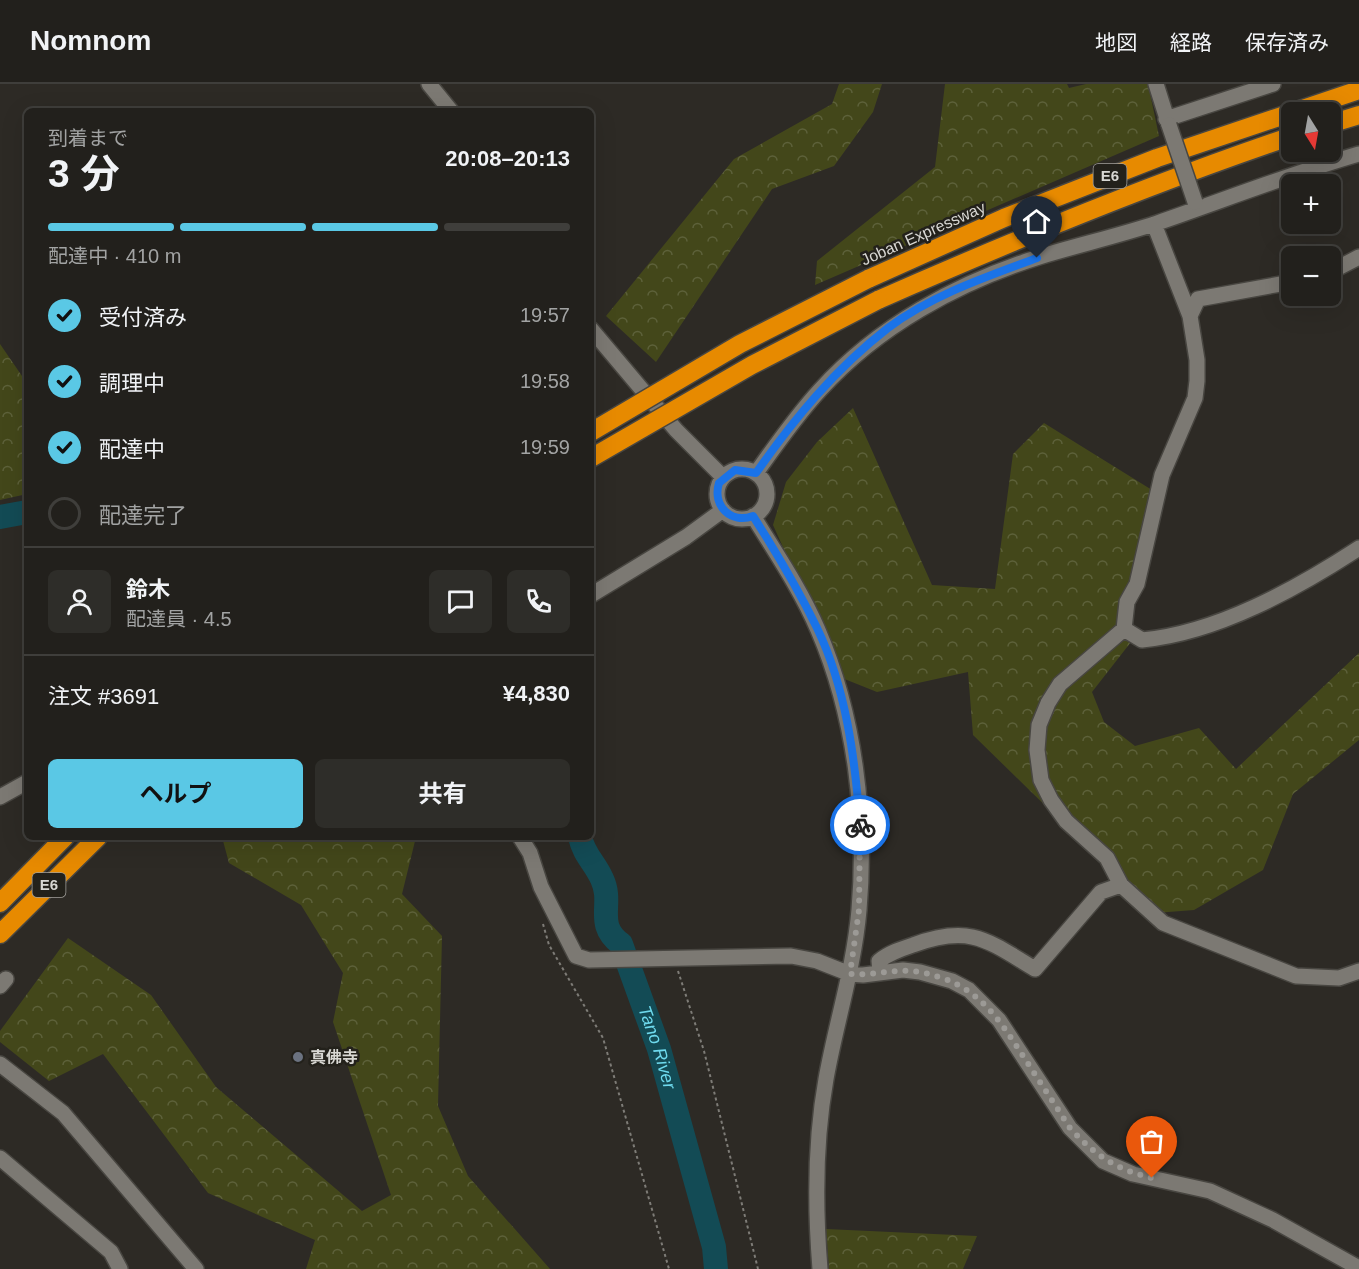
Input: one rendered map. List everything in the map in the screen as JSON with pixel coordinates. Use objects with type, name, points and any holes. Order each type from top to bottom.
[{"type":"highway","name":"Joban Expressway","points":[[594,430],[741,344],[868,279],[1005,218],[1157,158],[1359,90]]},
{"type":"highway","points":[[1341,121],[1359,115]]},
{"type":"highway","name":"E6","points":[[594,456],[752,364],[878,300],[1012,241],[1137,191],[1281,140]]},
{"type":"highway","name":"E6","points":[[0,903],[63,840]]},
{"type":"highway","name":"E6","points":[[0,934],[95,840]]},
{"type":"street","points":[[429,84],[449,108]]},
{"type":"street","points":[[1156,84],[1196,206]]},
{"type":"street","points":[[1168,122],[1273,84]]},
{"type":"street","points":[[756,473],[793,422],[821,389],[889,328],[962,286],[1037,258],[1154,224],[1196,206],[1359,154]]},
{"type":"street","points":[[1154,224],[1190,316],[1197,360],[1195,398],[1162,476],[1137,584],[1127,602],[1124,629],[1060,684],[1048,702],[1039,725],[1036,750],[1041,780],[1051,800],[1066,821],[1107,858],[1121,885],[1163,923],[1296,976],[1339,978],[1359,971]]},
{"type":"street","points":[[1341,266],[1359,257]]},
{"type":"street","points":[[1190,316],[1198,299],[1281,284]]},
{"type":"street","points":[[594,333],[676,430],[723,477]]},
{"type":"street","points":[[735,470],[756,473],[765,485],[764,506],[753,516],[741,519],[723,510],[717,497],[723,477],[735,470]]},
{"type":"street","points":[[594,593],[686,537],[723,510]]},
{"type":"street","points":[[753,516],[818,630],[842,697],[857,775],[861,849],[859,910],[850,974],[822,1109],[816,1230],[820,1269]]},
{"type":"street","points":[[1124,629],[1142,640],[1195,630],[1286,592],[1359,549]]},
{"type":"street","points":[[0,797],[24,784]]},
{"type":"street","points":[[522,840],[531,853],[541,887],[576,956],[589,960],[791,956],[817,961],[850,974],[903,970],[952,981],[985,1003],[999,1020],[1070,1128],[1103,1161],[1133,1174],[1221,1196],[1273,1220],[1359,1268]]},
{"type":"street","points":[[880,973],[879,961],[887,955],[934,937],[959,934],[980,937],[1035,969],[1101,892],[1121,885]]},
{"type":"street","points":[[0,1064],[63,1113],[196,1269]]},
{"type":"street","points":[[0,1158],[111,1252],[120,1269]]},
{"type":"path","points":[[541,918],[549,945],[603,1038],[669,1269]]},
{"type":"path","points":[[675,958],[690,1015],[704,1052],[758,1269]]},
{"type":"green space","points":[[839,84],[882,84],[873,112],[834,166],[772,189],[656,362],[606,316],[734,159],[832,104]]},
{"type":"green space","points":[[945,84],[1067,84],[1069,88],[1086,84],[1148,84],[1159,136],[815,285],[817,261],[935,167]]},
{"type":"green space","points":[[0,344],[22,376],[24,376],[24,495],[0,500]]},
{"type":"green space","points":[[853,408],[932,585],[995,589],[1013,454],[1044,423],[1152,490],[1134,581],[1122,601],[1131,642],[1092,692],[1104,722],[1135,746],[1199,728],[1236,769],[1359,653],[1359,740],[1293,794],[1263,870],[1194,910],[1155,913],[973,735],[968,672],[877,692],[842,678],[773,525],[786,482],[817,442]]},
{"type":"green space","points":[[223,840],[415,840],[402,894],[442,936],[438,1106],[468,1176],[550,1269],[306,1269],[315,1240],[208,1193],[103,1054],[49,1081],[0,1042],[0,1031],[68,938],[151,995],[216,1087],[362,1211],[391,1195],[333,1022],[343,973],[301,905],[229,863]]},
{"type":"green space","points":[[826,1229],[977,1236],[963,1269],[829,1269]]},
{"type":"waterway","name":"Tano River","points":[[0,517],[24,513]]},
{"type":"waterway","name":"Tano River","points":[[581,840],[602,879],[605,888],[608,929],[621,944],[659,1049],[714,1247],[716,1269]]},
{"type":"way so far","points":[[860,825],[859,910],[850,974],[863,975],[903,970],[920,972],[952,981],[969,990],[985,1003],[999,1020],[1070,1128],[1083,1142],[1103,1161],[1133,1174],[1152,1178]]},
{"type":"place","name":"真佛寺","points":[[298,1057]]},
{"type":"route","points":[[860,825],[857,775],[842,697],[818,630],[782,563],[753,516],[741,519],[723,510],[717,497],[719,483],[723,477],[735,470],[743,469],[756,473],[793,422],[821,389],[889,328],[962,286],[1037,258]]}]
